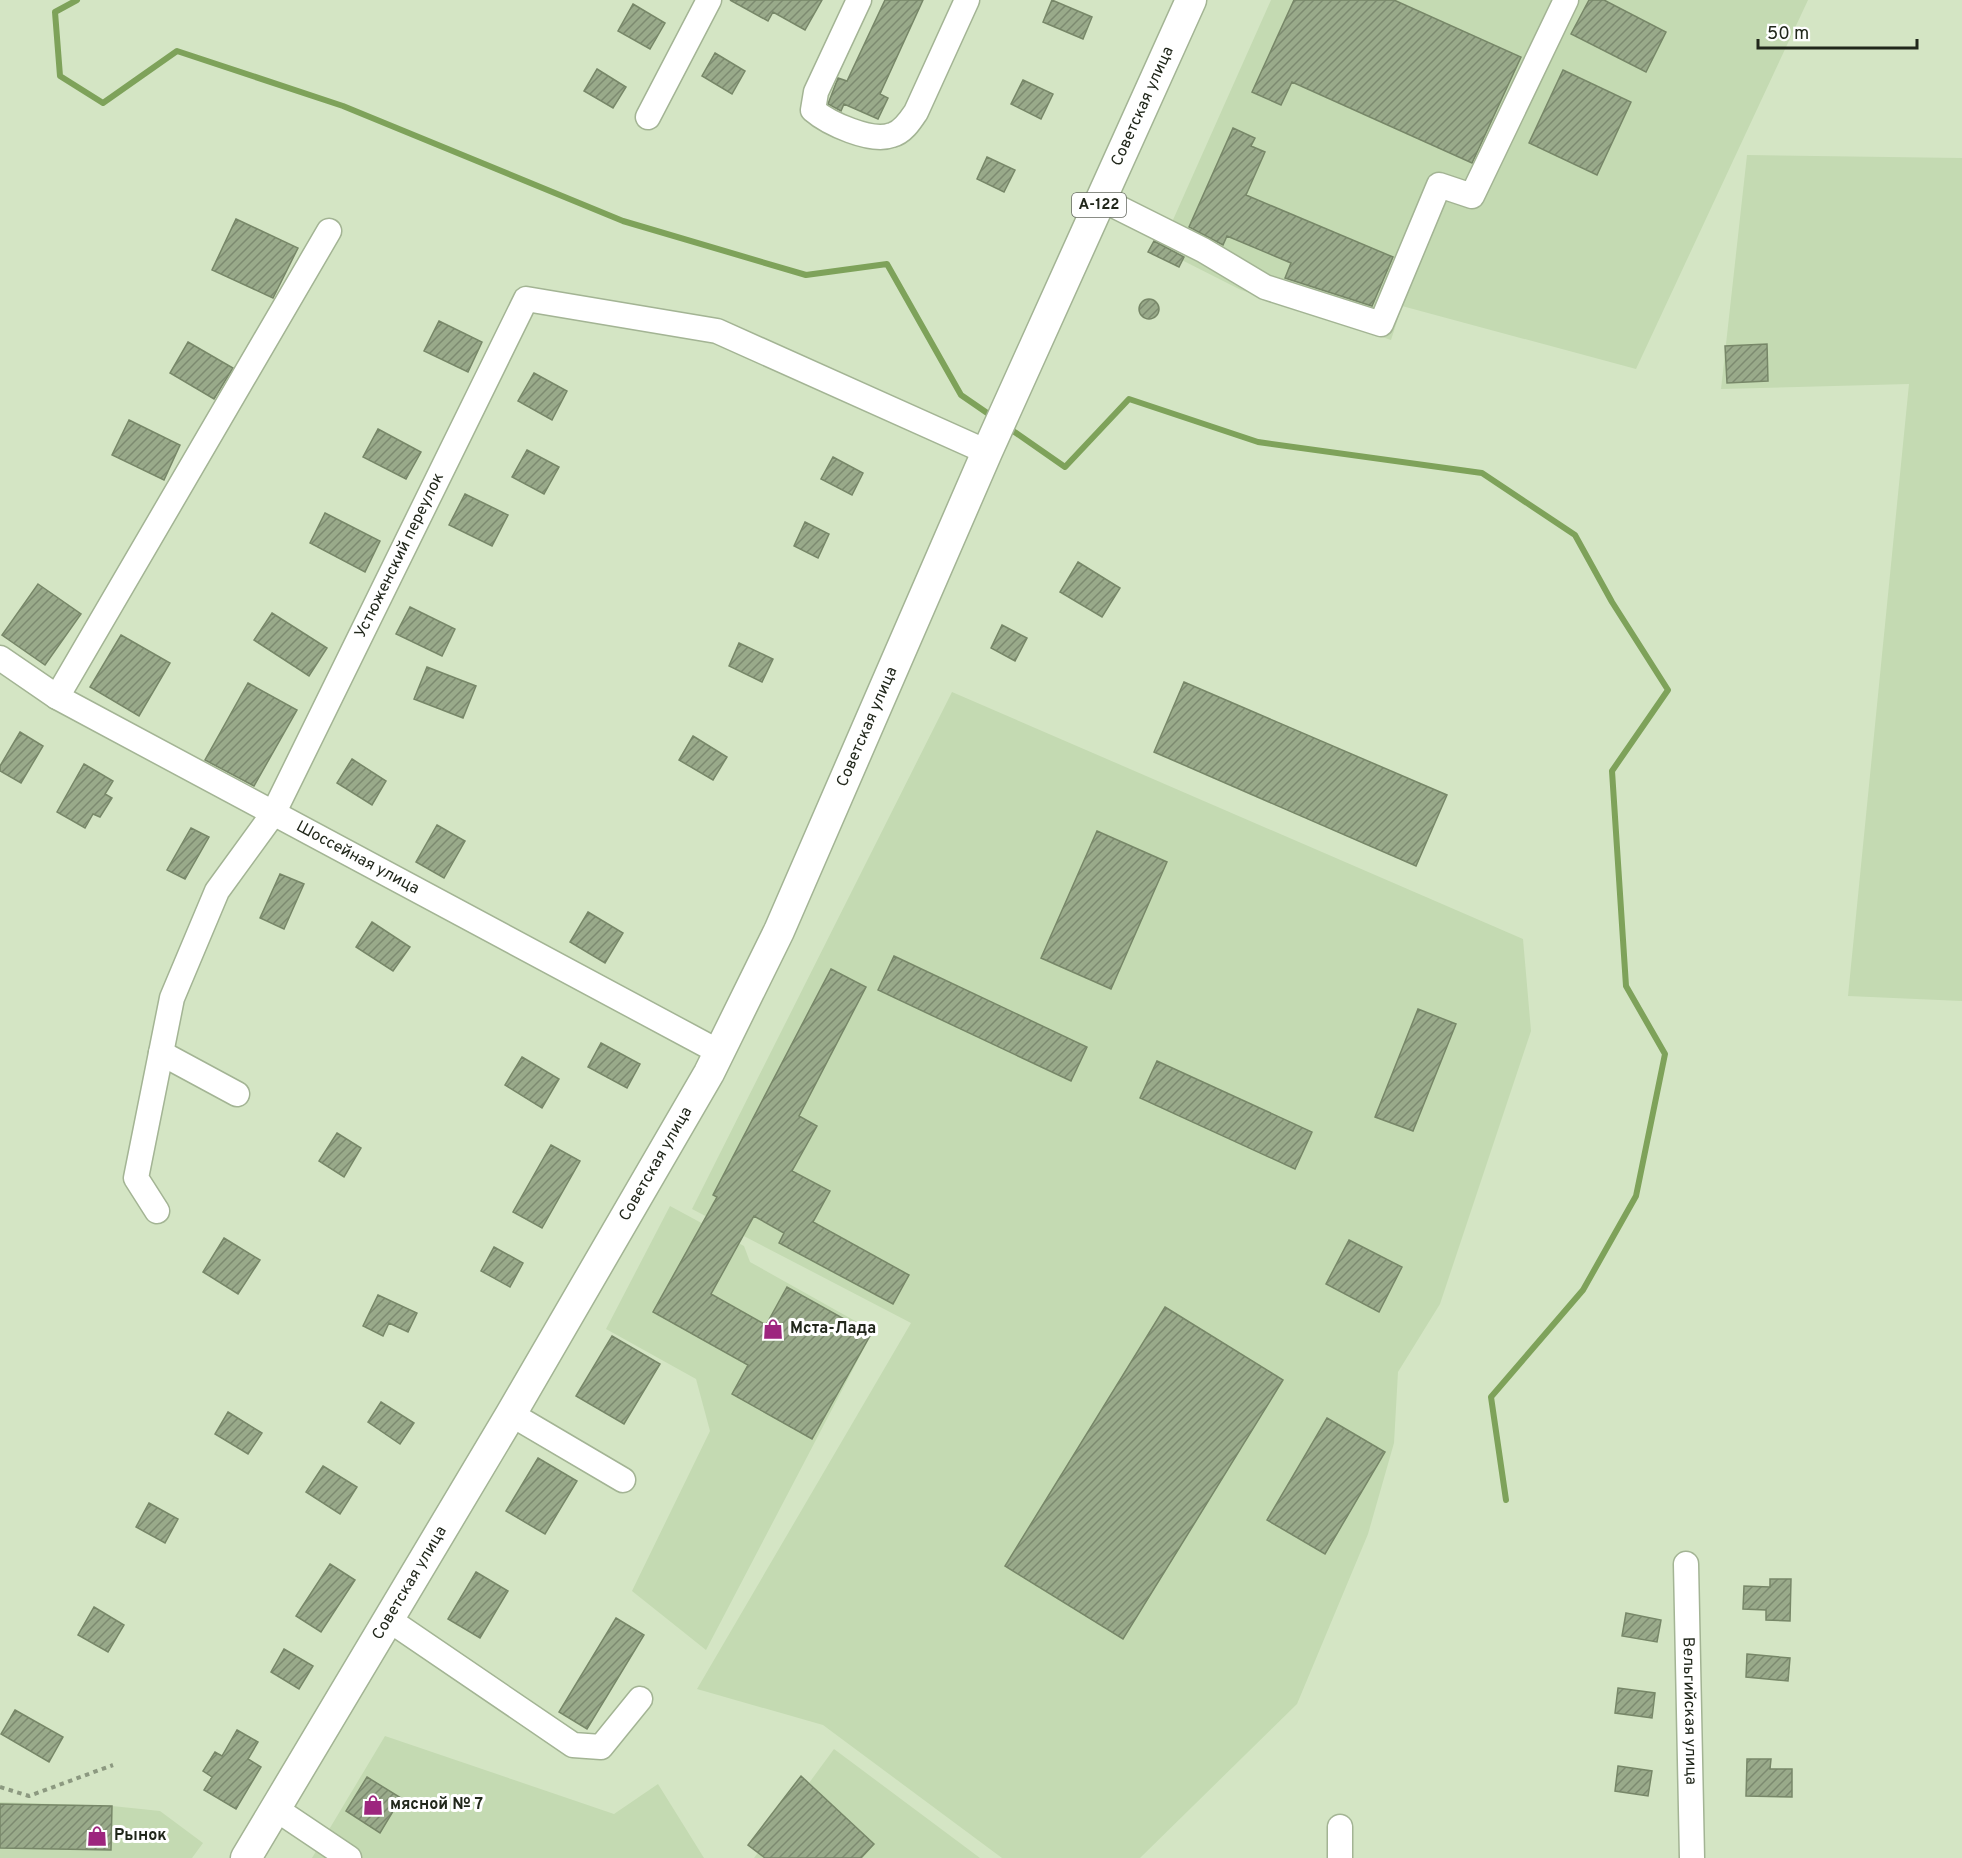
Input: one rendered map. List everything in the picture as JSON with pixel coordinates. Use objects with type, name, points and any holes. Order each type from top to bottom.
[{"type":"main road","name":"Советская улица","points":[[246,1858],[511,1414],[719,1052],[779,931],[996,432],[1191,0]]},
{"type":"street","points":[[648,117],[709,0]]},
{"type":"street","points":[[859,0],[816,92],[813,110],[824,120],[868,136],[891,136],[904,128],[916,112],[967,0]]},
{"type":"street","points":[[1101,199],[1203,250],[1265,287],[1381,324],[1439,185],[1472,196],[1566,0]]},
{"type":"street","points":[[57,697],[329,231]]},
{"type":"street","name":"Устюженский переулок","points":[[157,1211],[136,1178],[172,998],[217,891],[273,814],[526,299],[717,331],[996,432]]},
{"type":"street","name":"Шоссейная улица","points":[[0,658],[57,697],[719,1052]]},
{"type":"street","points":[[161,1053],[237,1094]]},
{"type":"street","points":[[511,1414],[623,1480]]},
{"type":"street","name":"Вельгийская улица","points":[[1686,1564],[1692,1858]]},
{"type":"street","points":[[388,1619],[573,1745],[601,1747],[640,1699]]},
{"type":"street","points":[[276,1809],[349,1858]]},
{"type":"street","points":[[1340,1827],[1340,1858]]},
{"type":"path","points":[[0,1787],[29,1796],[113,1765]]},
{"type":"shaded area","points":[[1271,0],[1808,0],[1636,369],[1402,306],[1391,340],[1241,290],[1160,249]]},
{"type":"shaded area","points":[[1747,155],[1962,158],[1962,1001],[1848,996],[1909,384],[1721,389]]},
{"type":"shaded area","points":[[952,692],[1523,939],[1531,1031],[1440,1304],[1398,1372],[1394,1443],[1368,1534],[1297,1704],[1140,1858],[1002,1858],[823,1725],[697,1689],[911,1323],[692,1209]]},
{"type":"shaded area","points":[[670,1206],[744,1246],[750,1262],[873,1331],[706,1650],[632,1591],[710,1431],[696,1379],[606,1329]]},
{"type":"shaded area","points":[[385,1736],[614,1814],[658,1784],[704,1858],[312,1858]]},
{"type":"shaded area","points":[[834,1749],[980,1858],[754,1858]]},
{"type":"shaded area","name":"Рынок","points":[[0,1802],[112,1806],[160,1811],[203,1843],[192,1858],[0,1858]]},
{"type":"building","points":[[730,0],[822,0],[805,30],[773,12],[768,21]]},
{"type":"building","points":[[885,0],[923,0],[880,94],[888,98],[878,119],[844,104],[841,111],[828,104],[838,78],[847,81]]},
{"type":"building","points":[[1052,0],[1092,17],[1083,39],[1043,22]]},
{"type":"building","points":[[1294,0],[1394,0],[1521,57],[1472,163],[1292,82],[1281,105],[1252,92]]},
{"type":"building","points":[[1589,0],[1604,0],[1666,32],[1646,72],[1571,34]]},
{"type":"building","points":[[633,4],[665,23],[650,49],[618,31]]},
{"type":"building","points":[[715,53],[745,71],[732,94],[702,76]]},
{"type":"building","points":[[597,69],[626,87],[613,108],[584,91]]},
{"type":"building","points":[[1563,70],[1631,102],[1597,175],[1529,143]]},
{"type":"building","points":[[1023,80],[1053,94],[1041,119],[1011,104]]},
{"type":"building","points":[[1233,128],[1255,138],[1251,146],[1265,152],[1246,195],[1393,257],[1372,306],[1285,278],[1291,263],[1227,236],[1223,245],[1189,227]]},
{"type":"building","points":[[987,157],[1015,170],[1004,192],[977,179]]},
{"type":"building","points":[[236,219],[298,248],[273,298],[212,270]]},
{"type":"building","points":[[1154,241],[1184,257],[1179,267],[1148,252]]},
{"type":"building","points":[[1149,299],[1156,302],[1159,309],[1156,316],[1149,319],[1142,316],[1139,309],[1142,302]]},
{"type":"building","points":[[439,321],[482,342],[468,372],[424,351]]},
{"type":"building","points":[[188,342],[233,368],[214,399],[170,373]]},
{"type":"building","points":[[1767,344],[1768,381],[1727,383],[1725,346]]},
{"type":"building","points":[[534,373],[567,391],[552,420],[518,401]]},
{"type":"building","points":[[129,420],[180,445],[164,480],[112,455]]},
{"type":"building","points":[[378,429],[421,452],[406,479],[363,457]]},
{"type":"building","points":[[527,450],[559,467],[544,494],[512,477]]},
{"type":"building","points":[[833,457],[863,473],[852,495],[821,479]]},
{"type":"building","points":[[465,494],[508,515],[492,546],[449,525]]},
{"type":"building","points":[[325,513],[380,541],[365,572],[310,543]]},
{"type":"building","points":[[805,522],[829,534],[818,558],[794,546]]},
{"type":"building","points":[[1078,562],[1120,588],[1102,617],[1060,592]]},
{"type":"building","points":[[38,584],[81,614],[45,665],[2,635]]},
{"type":"building","points":[[410,607],[455,629],[442,656],[396,634]]},
{"type":"building","points":[[272,613],[327,648],[309,676],[254,640]]},
{"type":"building","points":[[1002,625],[1027,638],[1015,661],[991,648]]},
{"type":"building","points":[[121,635],[170,663],[139,716],[90,687]]},
{"type":"building","points":[[739,643],[773,659],[762,682],[729,666]]},
{"type":"building","points":[[427,667],[476,686],[463,718],[414,699]]},
{"type":"building","points":[[1184,682],[1447,795],[1416,866],[1154,752]]},
{"type":"building","points":[[248,683],[297,710],[254,786],[205,760]]},
{"type":"building","points":[[20,732],[43,746],[21,783],[0,771],[0,766]]},
{"type":"building","points":[[693,736],[727,757],[713,780],[679,760]]},
{"type":"building","points":[[352,759],[386,781],[372,805],[337,783]]},
{"type":"building","points":[[84,764],[113,781],[105,794],[112,798],[100,817],[93,814],[85,828],[57,812]]},
{"type":"building","points":[[437,825],[465,841],[444,878],[416,862]]},
{"type":"building","points":[[191,828],[209,837],[185,879],[167,870]]},
{"type":"building","points":[[1097,831],[1167,862],[1111,989],[1041,958]]},
{"type":"building","points":[[280,874],[304,884],[284,929],[260,918]]},
{"type":"building","points":[[588,912],[623,933],[605,963],[570,942]]},
{"type":"building","points":[[372,922],[410,947],[393,971],[356,947]]},
{"type":"building","points":[[894,956],[1087,1047],[1071,1081],[878,990]]},
{"type":"building","points":[[831,969],[866,987],[799,1116],[817,1126],[792,1171],[830,1191],[813,1222],[909,1275],[893,1304],[779,1243],[784,1233],[754,1216],[711,1294],[766,1325],[787,1287],[871,1334],[812,1439],[732,1394],[748,1365],[653,1312],[717,1197],[713,1195]]},
{"type":"building","points":[[1418,1009],[1456,1024],[1413,1131],[1375,1117]]},
{"type":"building","points":[[601,1043],[640,1064],[627,1088],[588,1067]]},
{"type":"building","points":[[522,1057],[559,1079],[542,1108],[505,1085]]},
{"type":"building","points":[[1157,1061],[1312,1132],[1295,1169],[1140,1098]]},
{"type":"building","points":[[337,1133],[361,1148],[344,1177],[319,1161]]},
{"type":"building","points":[[551,1145],[580,1161],[542,1228],[513,1212]]},
{"type":"building","points":[[224,1238],[260,1260],[238,1294],[203,1272]]},
{"type":"building","points":[[1349,1240],[1402,1267],[1379,1312],[1326,1284]]},
{"type":"building","points":[[494,1247],[523,1263],[510,1287],[481,1271]]},
{"type":"building","points":[[378,1295],[417,1313],[408,1332],[389,1323],[383,1336],[363,1326]]},
{"type":"building","points":[[1165,1307],[1283,1380],[1123,1639],[1005,1566]]},
{"type":"building","points":[[612,1336],[660,1364],[624,1424],[576,1396]]},
{"type":"building","points":[[381,1402],[414,1423],[400,1444],[368,1422]]},
{"type":"building","points":[[228,1412],[262,1433],[248,1454],[215,1434]]},
{"type":"building","points":[[1327,1418],[1385,1452],[1325,1554],[1267,1520]]},
{"type":"building","points":[[538,1458],[577,1481],[545,1534],[506,1511]]},
{"type":"building","points":[[323,1466],[357,1487],[340,1514],[306,1492]]},
{"type":"building","points":[[149,1503],[178,1519],[165,1543],[136,1527]]},
{"type":"building","points":[[330,1564],[355,1580],[321,1632],[296,1616]]},
{"type":"building","points":[[476,1572],[508,1591],[480,1638],[448,1619]]},
{"type":"building","points":[[1770,1579],[1791,1579],[1790,1621],[1766,1620],[1766,1610],[1743,1609],[1744,1586],[1770,1587]]},
{"type":"building","points":[[94,1607],[124,1625],[108,1652],[78,1635]]},
{"type":"building","points":[[1626,1613],[1661,1620],[1657,1642],[1622,1636]]},
{"type":"building","points":[[616,1618],[644,1635],[587,1729],[559,1712]]},
{"type":"building","points":[[284,1649],[313,1666],[299,1689],[271,1672]]},
{"type":"building","points":[[1747,1654],[1790,1658],[1788,1681],[1746,1677]]},
{"type":"building","points":[[1618,1688],[1655,1693],[1652,1718],[1615,1713]]},
{"type":"building","points":[[15,1710],[63,1737],[49,1762],[1,1734]]},
{"type":"building","points":[[237,1730],[258,1742],[248,1759],[261,1767],[236,1809],[204,1790],[212,1777],[203,1771],[215,1752],[222,1756]]},
{"type":"building","points":[[1747,1759],[1771,1759],[1770,1769],[1792,1769],[1792,1797],[1746,1796]]},
{"type":"building","points":[[1618,1766],[1652,1771],[1648,1796],[1615,1791]]},
{"type":"building","points":[[801,1776],[874,1844],[861,1858],[765,1858],[748,1845]]},
{"type":"building","name":"мясной № 7","points":[[367,1777],[401,1798],[380,1833],[346,1811]]},
{"type":"building","points":[[0,1804],[112,1806],[111,1850],[0,1848]]},
{"type":"waterway","points":[[77,0],[55,12],[60,76],[103,103],[177,51],[343,106],[623,221],[806,275],[887,264],[961,395],[993,417]]},
{"type":"waterway","points":[[1006,426],[1065,467],[1129,399],[1258,442],[1482,473],[1575,535],[1612,602],[1668,690],[1612,771],[1626,986],[1665,1054],[1636,1196],[1583,1290],[1491,1397],[1506,1500]]},
{"type":"place","name":"Мста-Лада","points":[[773,1329]]},
{"type":"place","name":"мясной № 7","points":[[373,1805]]},
{"type":"place","name":"Рынок","points":[[97,1836]]}]
